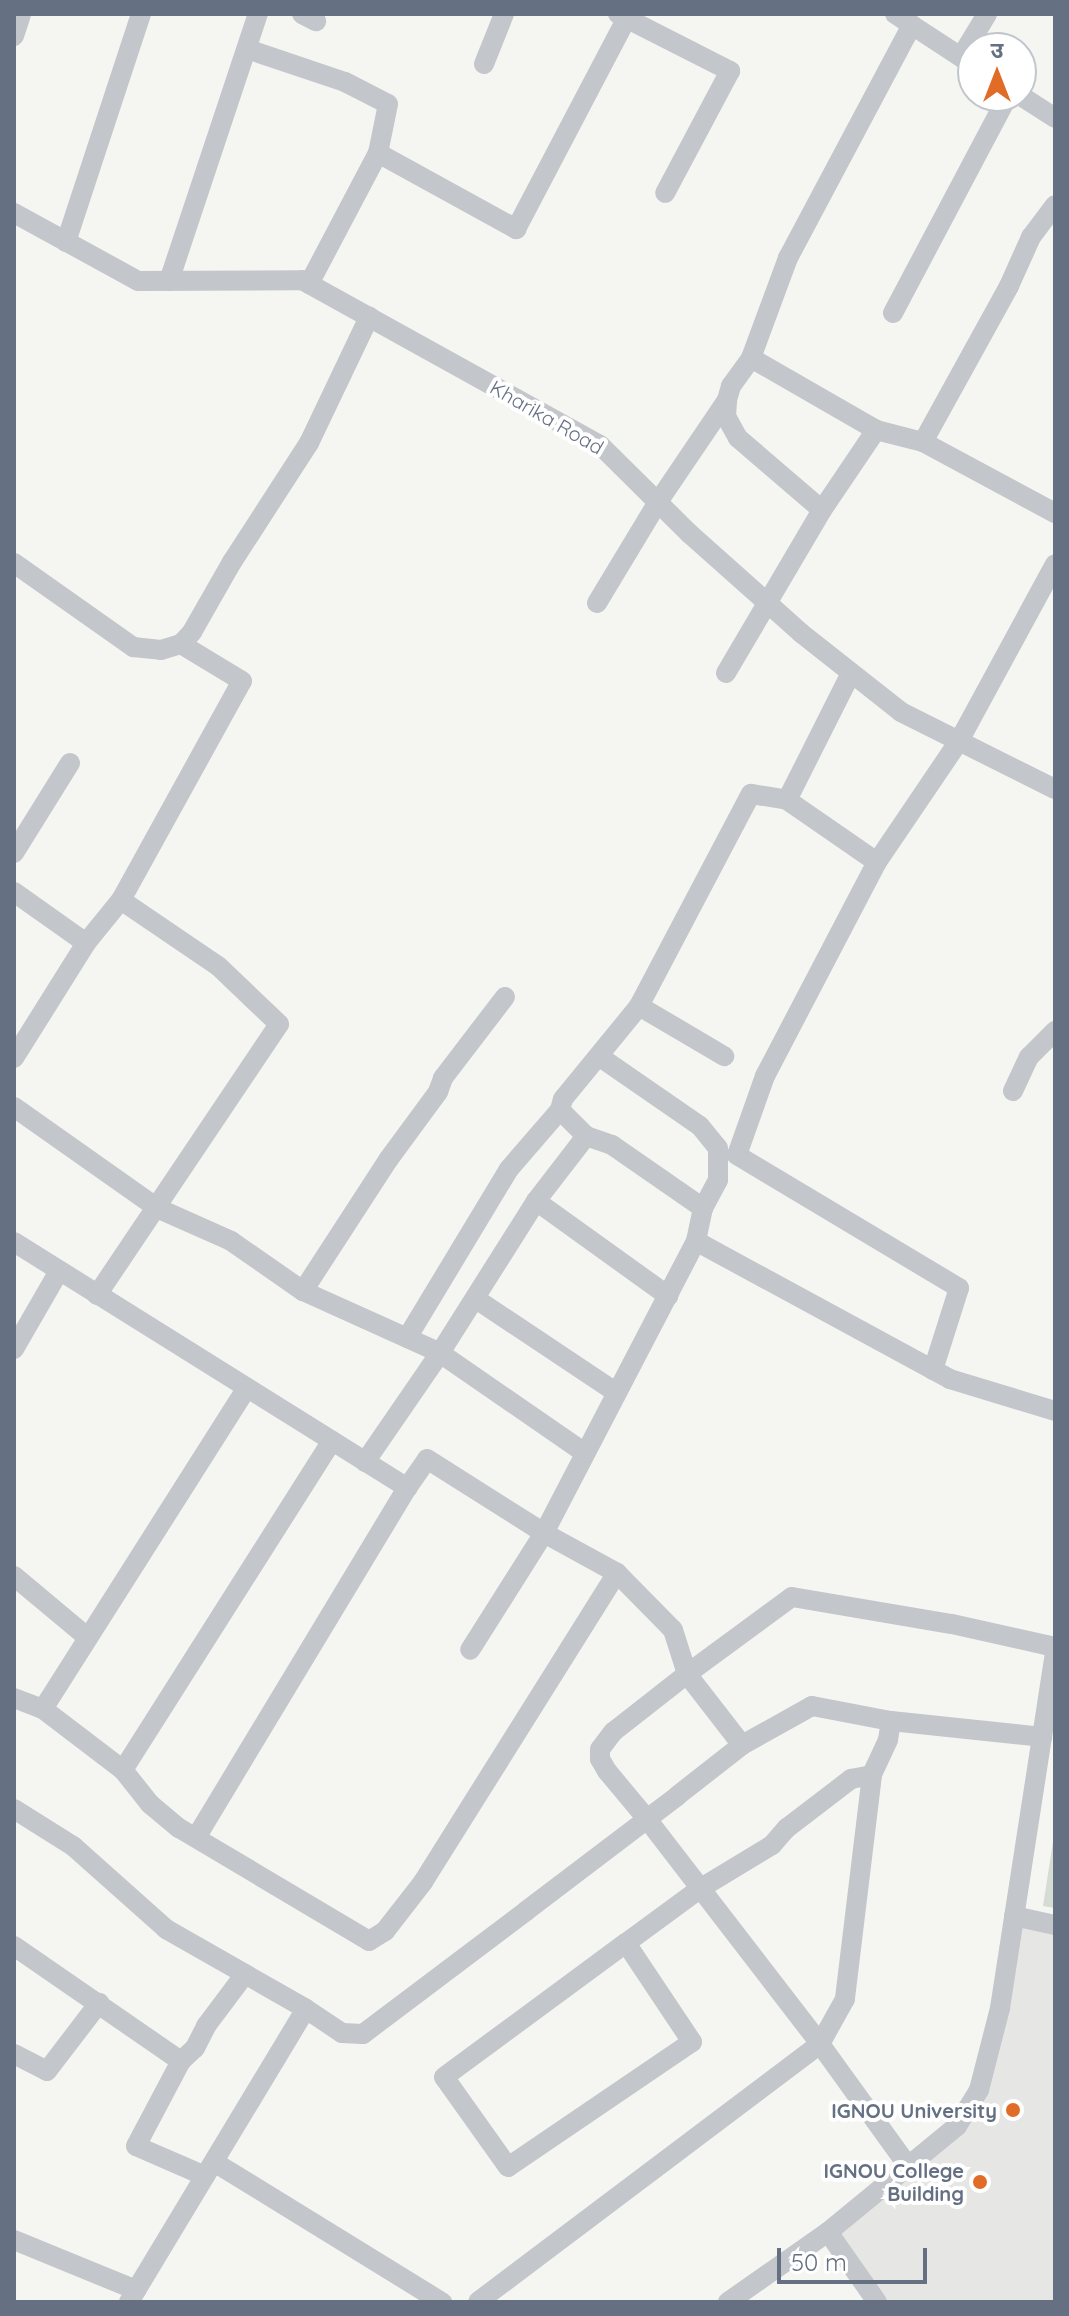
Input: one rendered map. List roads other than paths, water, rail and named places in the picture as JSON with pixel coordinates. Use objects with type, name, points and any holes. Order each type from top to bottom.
[{"type":"street","points":[[14,36],[21,14]]},
{"type":"street","points":[[66,242],[141,14]]},
{"type":"street","points":[[169,281],[258,14]]},
{"type":"street","points":[[484,64],[504,14]]},
{"type":"street","points":[[378,153],[516,229],[625,16],[730,71],[665,193]]},
{"type":"street","points":[[822,510],[738,438],[726,416],[731,386],[751,358],[788,258],[904,20],[957,54]]},
{"type":"street","points":[[247,49],[345,82],[388,104],[378,153],[309,284]]},
{"type":"street","points":[[1037,106],[1055,118]]},
{"type":"street","points":[[893,313],[1000,112]]},
{"type":"street","points":[[923,442],[1009,286],[1026,246],[1055,205]]},
{"type":"street","name":"Kharika Road","points":[[14,213],[138,281],[302,280],[369,317],[600,445],[767,603],[901,712],[1055,789]]},
{"type":"street","points":[[14,563],[133,647],[161,650],[181,644],[192,632],[232,562],[309,443],[369,317]]},
{"type":"street","points":[[751,358],[876,430],[923,442],[1055,513]]},
{"type":"street","points":[[597,603],[658,502],[727,400]]},
{"type":"street","points":[[726,673],[822,510],[876,430]]},
{"type":"street","points":[[933,1370],[959,1288],[737,1155],[765,1076],[877,862],[959,741],[1055,564]]},
{"type":"street","points":[[14,1058],[86,943],[121,900],[242,681],[181,644]]},
{"type":"street","points":[[787,800],[851,673]]},
{"type":"street","points":[[17,841],[70,763]]},
{"type":"street","points":[[407,1338],[509,1169],[560,1110],[563,1099],[639,1006],[751,794],[787,800],[877,862]]},
{"type":"street","points":[[14,892],[86,943]]},
{"type":"street","points":[[97,1295],[279,1024],[218,966],[121,900]]},
{"type":"street","points":[[303,1291],[388,1160],[438,1092],[443,1078],[505,997]]},
{"type":"street","points":[[639,1006],[724,1056]]},
{"type":"street","points":[[1013,1091],[1029,1057],[1055,1031]]},
{"type":"street","points":[[470,1650],[544,1533],[696,1241],[703,1208],[718,1180],[718,1148],[700,1126],[600,1057]]},
{"type":"street","points":[[14,1107],[157,1208],[231,1241],[303,1291],[440,1353],[585,1453]]},
{"type":"street","points":[[560,1110],[586,1136],[612,1145],[703,1208]]},
{"type":"street","points":[[365,1462],[476,1299],[536,1201],[586,1136]]},
{"type":"street","points":[[536,1201],[668,1296]]},
{"type":"street","points":[[696,1241],[950,1379],[1055,1411]]},
{"type":"street","points":[[14,1242],[407,1488]]},
{"type":"street","points":[[14,1349],[59,1271]]},
{"type":"street","points":[[476,1299],[617,1393]]},
{"type":"street","points":[[43,1709],[247,1388]]},
{"type":"street","points":[[123,1770],[332,1441]]},
{"type":"street","points":[[197,1836],[427,1459],[544,1533],[617,1573],[673,1630],[687,1674],[742,1745]]},
{"type":"street","points":[[14,1698],[43,1709],[123,1770],[150,1804],[179,1828],[369,1941],[385,1931],[423,1882],[617,1573]]},
{"type":"street","points":[[14,1576],[87,1637]]},
{"type":"street","points":[[728,2302],[828,2232],[957,2126],[979,2090],[1000,2008],[1055,1649],[952,1624],[792,1597],[632,1716],[600,1749],[607,1771],[820,2044],[908,2166]]},
{"type":"street","points":[[14,1809],[73,1846],[166,1929],[342,2033],[363,2034],[742,1745],[812,1706],[891,1721],[1042,1737]]},
{"type":"street","points":[[478,2302],[820,2044],[845,1999],[872,1775],[888,1740],[891,1721]]},
{"type":"street","points":[[626,1943],[692,2042],[508,2167],[444,2077],[626,1943],[701,1888],[772,1845],[787,1828],[851,1779],[872,1775]]},
{"type":"street","points":[[1014,1916],[1055,1925]]},
{"type":"street","points":[[14,1946],[181,2061]]},
{"type":"street","points":[[245,1974],[206,2026],[195,2048],[181,2061],[136,2146],[209,2169],[442,2302]]},
{"type":"street","points":[[14,2054],[47,2071],[99,2003]]},
{"type":"street","points":[[14,2240],[132,2296],[306,2009]]},
{"type":"street","points":[[828,2232],[877,2302]]},
{"type":"place","name":"IGNOU University","points":[[1013,2110]]},
{"type":"place","name":"IGNOU College Building","points":[[980,2182]]}]
